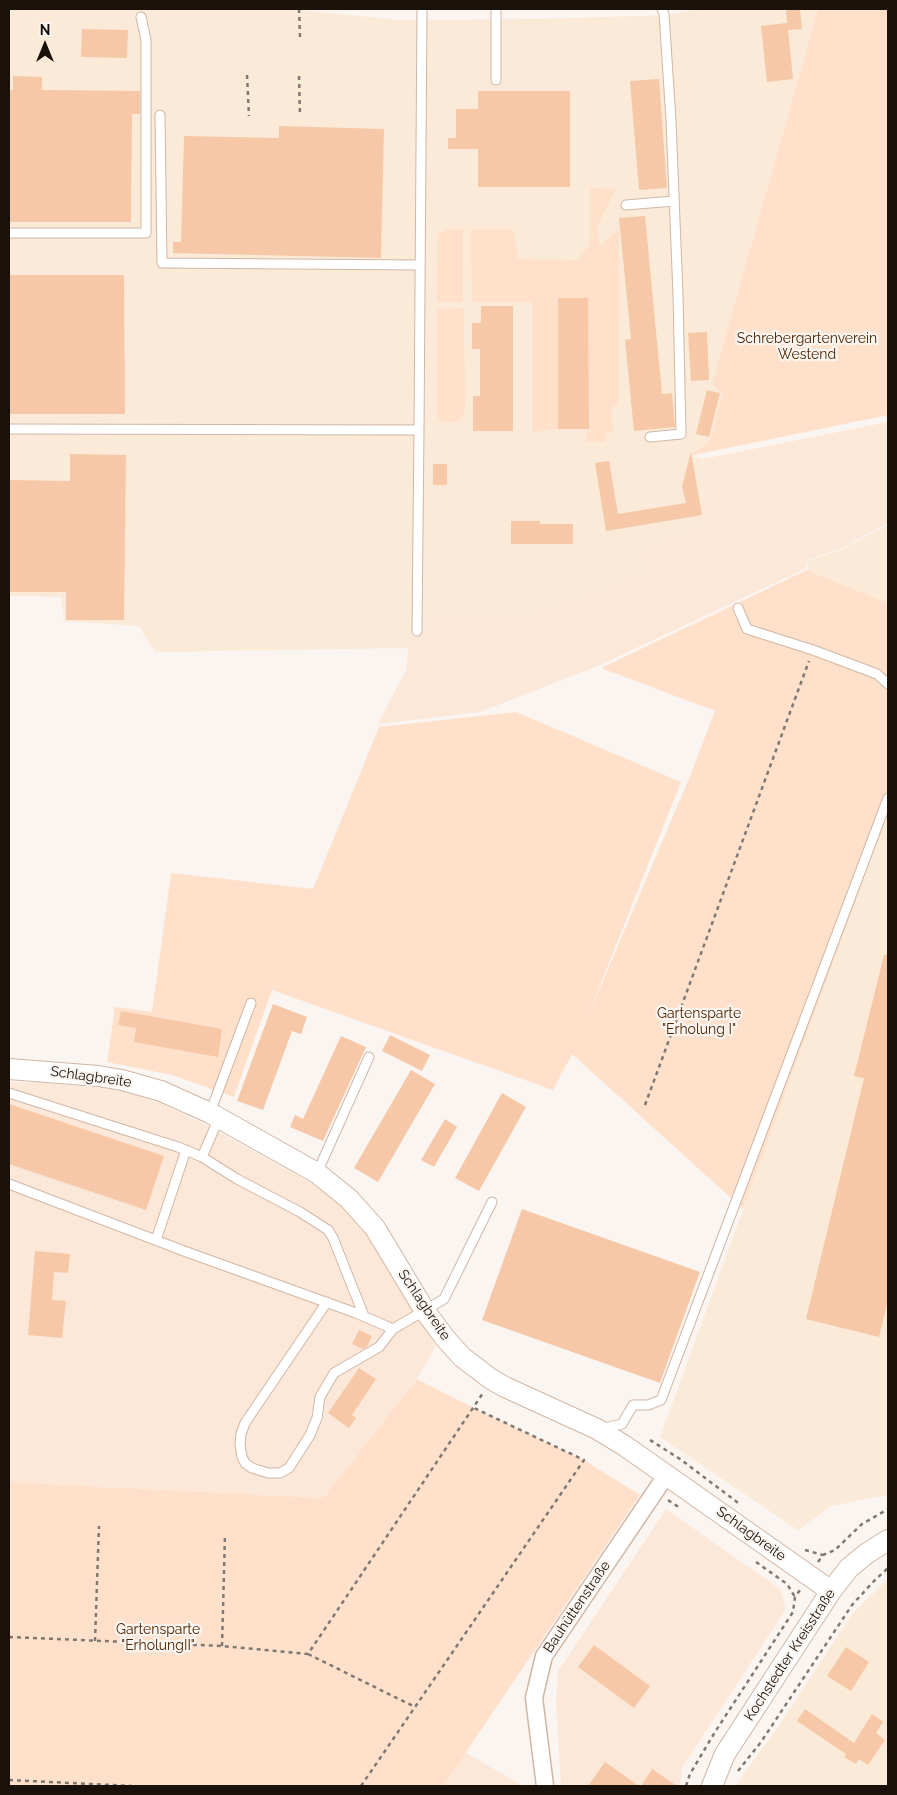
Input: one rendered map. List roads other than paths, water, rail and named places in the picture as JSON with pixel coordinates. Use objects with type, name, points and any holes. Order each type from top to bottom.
[{"type":"street","name":"Schlagbreite","points":[[9,1069],[64,1072],[122,1080],[161,1091],[216,1116],[317,1173],[349,1199],[369,1221],[425,1310],[454,1348],[491,1379],[524,1397],[598,1429],[667,1474],[831,1591]]},
{"type":"street","name":"Bauhüttenstraße","points":[[545,1786],[534,1698],[544,1656],[667,1474]]},
{"type":"street","name":"Kochstedter Kreisstraße","points":[[712,1786],[725,1754],[831,1591],[849,1568],[888,1540]]},
{"type":"lane","points":[[417,631],[422,9]]},
{"type":"lane","points":[[496,9],[496,80]]},
{"type":"lane","points":[[650,437],[681,434],[681,382],[671,120],[664,14],[662,9]]},
{"type":"lane","points":[[9,233],[146,233],[146,40],[141,17]]},
{"type":"lane","points":[[160,115],[162,263],[419,265]]},
{"type":"lane","points":[[626,205],[674,201]]},
{"type":"lane","points":[[9,429],[419,430]]},
{"type":"lane","points":[[738,608],[747,629],[813,650],[877,674],[888,684]]},
{"type":"lane","points":[[598,1429],[622,1424],[633,1405],[648,1405],[661,1400],[888,798]]},
{"type":"lane","points":[[202,1157],[215,1127],[216,1116],[251,1003]]},
{"type":"lane","points":[[317,1173],[370,1057]]},
{"type":"lane","points":[[9,1093],[186,1150],[202,1157],[236,1179],[300,1212],[328,1230],[333,1238],[364,1316]]},
{"type":"lane","points":[[156,1240],[186,1150]]},
{"type":"lane","points":[[9,1184],[327,1302],[393,1329]]},
{"type":"lane","points":[[327,1302],[246,1423],[241,1434],[242,1457],[245,1463],[252,1468],[280,1473],[289,1468],[310,1435],[317,1418],[320,1397],[334,1373],[379,1347],[393,1329],[444,1299],[492,1202]]},
{"type":"park label","name":"Schrebergartenverein Westend","points":[[807,348]]},
{"type":"park label","name":"Gartensparte \"Erholung I\"","points":[[699,1022]]},
{"type":"park label","name":"Gartensparte \"ErholungII\"","points":[[158,1638]]}]
